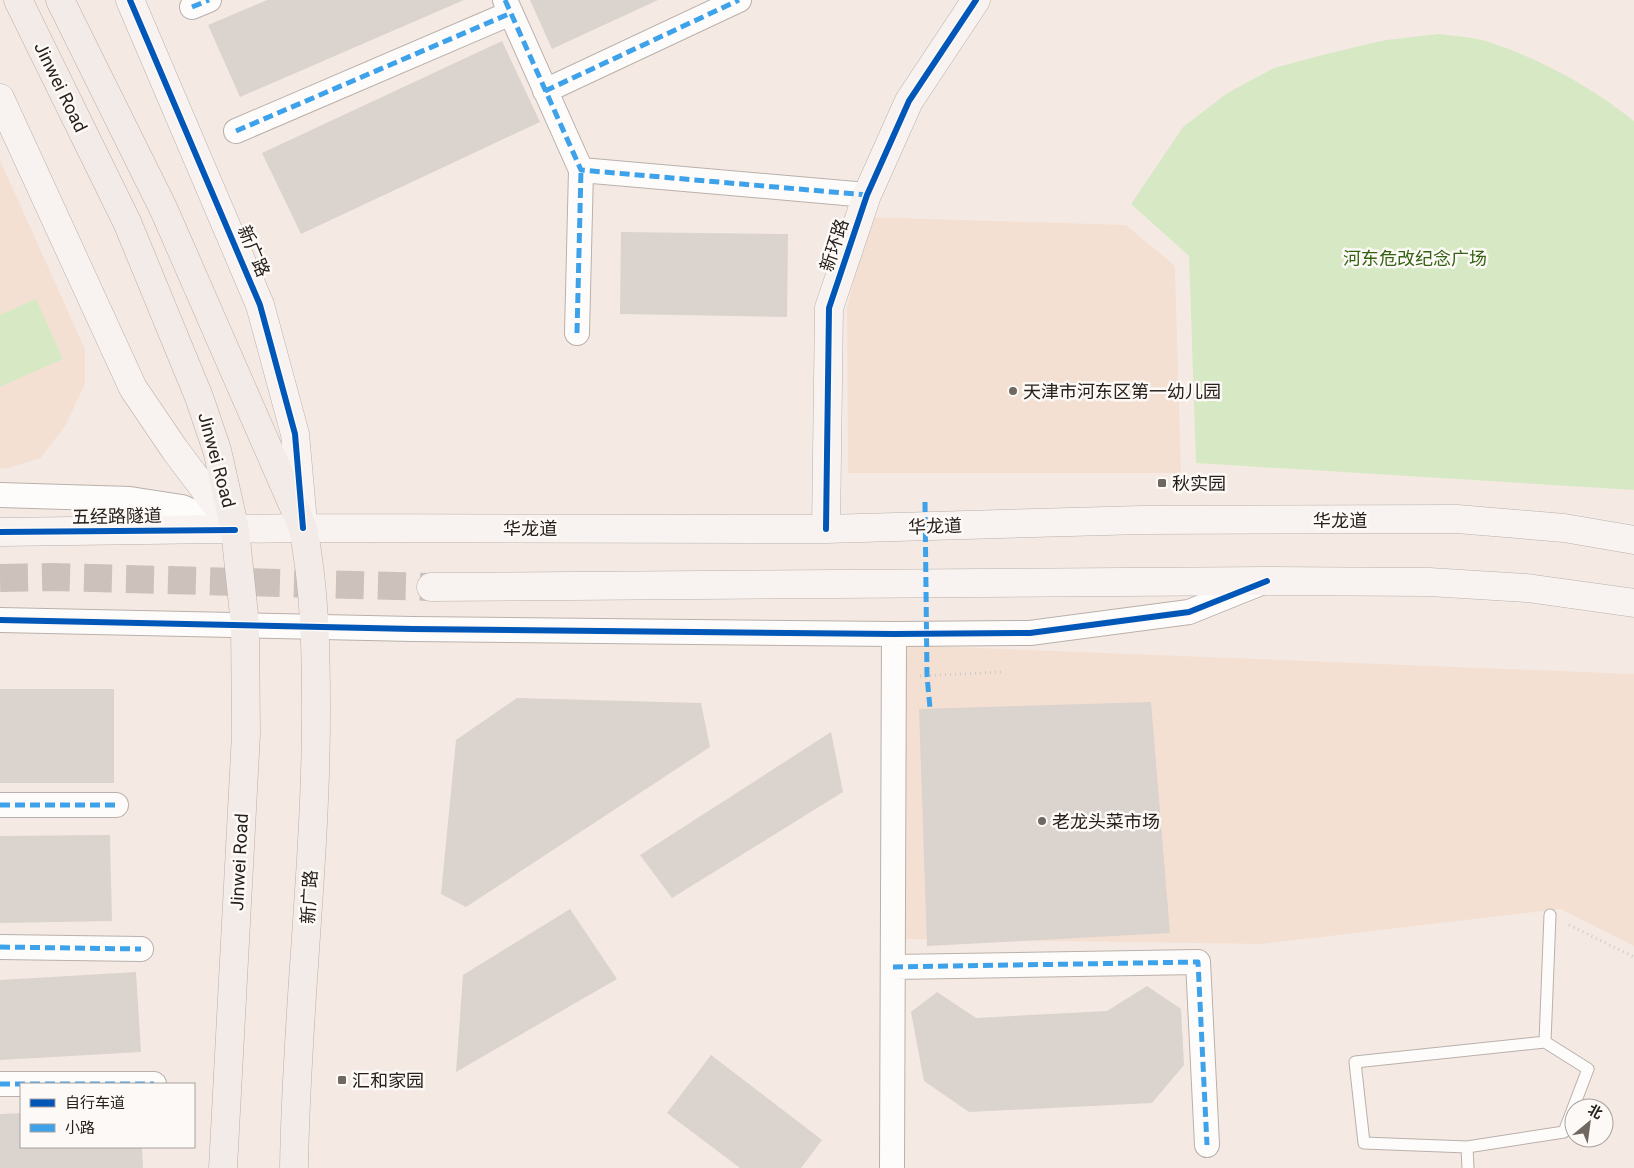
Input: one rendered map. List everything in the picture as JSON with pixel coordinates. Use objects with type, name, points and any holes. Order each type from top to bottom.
[{"type":"main road","name":"Jinwei Road","points":[[18,0],[127,222],[195,388],[217,450],[235,530],[245,624],[246,734],[223,1168]]},
{"type":"main road","points":[[60,0],[164,210],[303,528],[310,563],[316,626]]},
{"type":"main road","name":"新广路","points":[[130,0],[260,305],[295,434],[303,528]]},
{"type":"main road","name":"新环路","points":[[826,529],[829,308],[867,195],[909,101],[976,0]]},
{"type":"main road","points":[[0,98],[133,388],[175,450],[235,530]]},
{"type":"main road","name":"华龙道","points":[[235,530],[303,528],[826,529],[1142,520],[1457,519],[1564,528],[1634,540]]},
{"type":"main road","name":"五经路隧道","points":[[0,532],[235,530]]},
{"type":"main road","points":[[431,586],[1267,581],[1429,582],[1526,588],[1634,602]]},
{"type":"main road","name":"新广路","points":[[293,1163],[316,766],[316,626]]},
{"type":"street","points":[[545,91],[739,0]]},
{"type":"street","points":[[236,131],[508,7],[581,170],[577,333]]},
{"type":"street","points":[[581,170],[867,195]]},
{"type":"street","points":[[0,495],[130,498],[182,508],[235,530]]},
{"type":"street","points":[[0,620],[414,629],[894,634],[1030,633],[1189,612],[1267,581]]},
{"type":"street","points":[[892,1168],[894,634]]},
{"type":"street","points":[[0,805],[116,805]]},
{"type":"street","points":[[0,947],[141,949]]},
{"type":"street","points":[[893,967],[1198,962],[1207,1145]]},
{"type":"street","points":[[0,1084],[20,1084]]},
{"type":"lane","points":[[1545,1042],[1550,916]]},
{"type":"lane","points":[[1545,1042],[1588,1069],[1564,1132],[1466,1147],[1364,1143],[1355,1062],[1545,1042]]},
{"type":"lane","points":[[1466,1147],[1468,1168]]},
{"type":"path","points":[[894,676],[1002,672]]},
{"type":"path","points":[[1550,916],[1634,956]]},
{"type":"shaded area","points":[[0,160],[85,349],[85,384],[65,426],[41,458],[5,469],[0,468]]},
{"type":"shaded area","name":"天津市河东区第一幼儿园","points":[[869,217],[1126,225],[1175,266],[1181,473],[848,473],[847,308]]},
{"type":"shaded area","points":[[906,645],[1634,674],[1634,946],[1561,909],[1262,944],[902,939]]},
{"type":"green space","name":"河东危改纪念广场","points":[[1439,34],[1483,40],[1528,57],[1565,75],[1601,97],[1634,121],[1634,490],[1196,463],[1189,256],[1131,204],[1183,127],[1226,94],[1274,68],[1386,40]]},
{"type":"green space","points":[[36,299],[63,359],[0,387],[0,315]]},
{"type":"building","points":[[267,0],[464,0],[240,97],[208,25]]},
{"type":"building","points":[[530,0],[658,0],[552,49]]},
{"type":"building","points":[[502,41],[540,122],[301,234],[262,153]]},
{"type":"building","points":[[621,232],[788,234],[787,317],[620,314]]},
{"type":"building","points":[[0,689],[114,689],[114,783],[0,783]]},
{"type":"building","points":[[517,698],[701,703],[710,747],[466,907],[441,894],[456,740]]},
{"type":"building","name":"老龙头菜市场","points":[[1151,702],[1170,933],[927,946],[919,709]]},
{"type":"building","points":[[831,732],[843,792],[672,898],[640,855]]},
{"type":"building","points":[[110,835],[112,921],[0,923],[0,836]]},
{"type":"building","points":[[570,909],[617,979],[456,1072],[463,975]]},
{"type":"building","points":[[136,972],[141,1052],[0,1060],[0,980]]},
{"type":"building","points":[[1147,986],[1181,1009],[1184,1065],[1152,1103],[969,1112],[924,1081],[911,1012],[937,992],[976,1018],[1107,1011]]},
{"type":"building","points":[[711,1055],[822,1140],[801,1168],[740,1168],[667,1113]]},
{"type":"building","points":[[20,1113],[20,1148],[142,1148],[143,1168],[0,1168],[0,1114]]},
{"type":"tunnel","points":[[0,578],[51,577],[431,587]]},
{"type":"marked path","points":[[192,7],[209,0]]},
{"type":"marked path","points":[[505,0],[581,170],[867,195]]},
{"type":"marked path","points":[[545,91],[739,0]]},
{"type":"marked path","points":[[236,131],[511,13]]},
{"type":"marked path","points":[[577,333],[581,170]]},
{"type":"marked path","points":[[925,502],[927,676],[930,708]]},
{"type":"marked path","points":[[0,805],[116,805]]},
{"type":"marked path","points":[[0,947],[141,949]]},
{"type":"marked path","points":[[893,967],[1198,962],[1207,1145]]},
{"type":"marked path","points":[[0,1084],[20,1084]]},
{"type":"cycle path","points":[[130,0],[260,305],[295,434],[303,528]]},
{"type":"cycle path","points":[[826,529],[829,308],[867,195],[909,101],[976,0]]},
{"type":"cycle path","points":[[0,532],[235,530]]},
{"type":"cycle path","points":[[0,620],[413,629],[894,634],[1030,633],[1189,612],[1267,581]]},
{"type":"place","name":"天津市河东区第一幼儿园","points":[[1013,391]]},
{"type":"place","name":"秋实园","points":[[1162,483]]},
{"type":"place","name":"老龙头菜市场","points":[[1042,821]]},
{"type":"place","name":"汇和家园","points":[[342,1080]]}]
